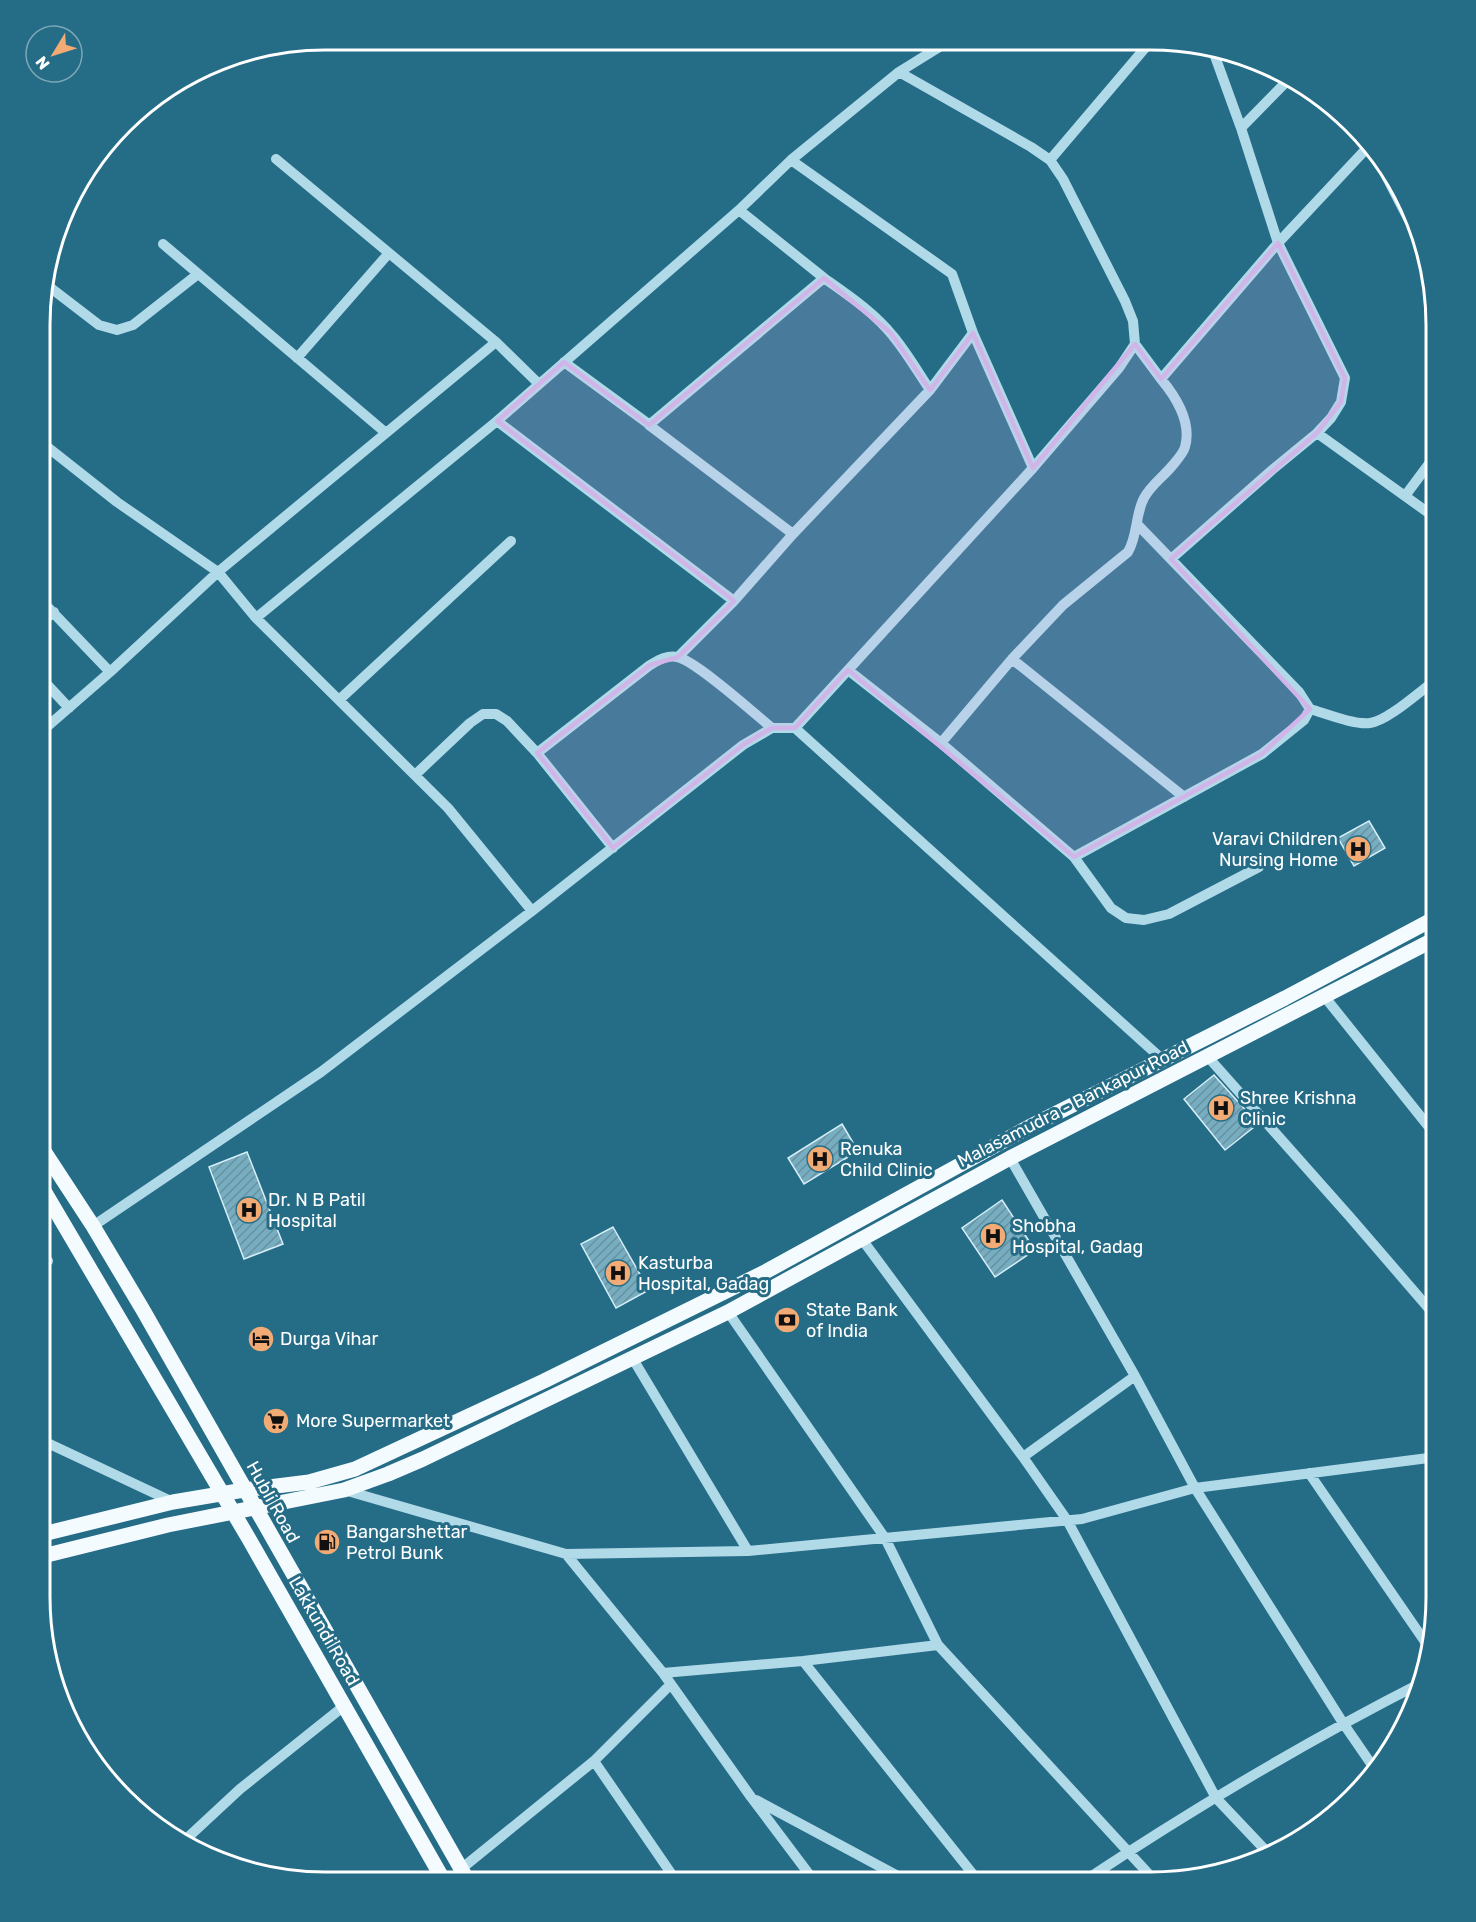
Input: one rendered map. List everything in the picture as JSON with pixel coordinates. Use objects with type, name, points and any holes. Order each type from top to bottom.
[{"type":"main road","points":[[50,1532],[173,1502],[309,1482],[355,1469],[534,1386],[765,1272],[1029,1127],[1426,923]]},
{"type":"main road","name":"Malasamudra - Bankapur Road","points":[[50,1554],[108,1538],[232,1511],[344,1490],[414,1463],[728,1312],[1010,1158],[1426,944]]},
{"type":"main road","name":"Hubli Road","points":[[50,1160],[93,1226],[463,1872]]},
{"type":"main road","name":"Lakkundi Road","points":[[50,1201],[223,1494],[439,1872]]},
{"type":"street","points":[[256,618],[497,421],[739,210],[791,160],[899,72],[934,50]]},
{"type":"street","points":[[1050,160],[1143,50]]},
{"type":"street","points":[[1171,559],[1272,470],[1317,434],[1341,402],[1345,378],[1278,243],[1242,128],[1216,57]]},
{"type":"street","points":[[899,72],[1050,160],[1064,178],[1125,301],[1133,321],[1135,344],[1174,396],[1187,431],[1185,448],[1145,497],[1138,513],[1134,542],[1128,552],[1062,605],[1012,659],[941,743]]},
{"type":"street","points":[[1242,128],[1284,84]]},
{"type":"street","points":[[1161,379],[1278,243],[1364,150]]},
{"type":"street","points":[[276,159],[496,342],[539,384]]},
{"type":"street","points":[[791,160],[952,274],[974,333],[1033,468]]},
{"type":"street","points":[[739,210],[848,295],[891,333],[930,390]]},
{"type":"street","points":[[163,244],[386,433]]},
{"type":"street","points":[[297,358],[389,253]]},
{"type":"street","points":[[52,289],[99,324],[117,330],[133,325],[198,274]]},
{"type":"street","points":[[650,425],[824,278]]},
{"type":"street","points":[[678,657],[734,602],[794,534],[930,390],[974,333]]},
{"type":"street","points":[[50,724],[218,572],[496,342]]},
{"type":"street","points":[[795,728],[1033,468],[1119,368],[1135,344]]},
{"type":"street","points":[[564,362],[794,534]]},
{"type":"street","points":[[497,421],[734,602]]},
{"type":"street","points":[[1317,434],[1426,511]]},
{"type":"street","points":[[50,449],[117,502],[218,572],[256,618],[448,808],[532,911]]},
{"type":"street","points":[[1405,496],[1426,468]]},
{"type":"street","points":[[1137,524],[1299,692],[1310,709],[1359,723],[1370,723],[1384,719],[1426,687]]},
{"type":"street","points":[[339,700],[511,541]]},
{"type":"street","points":[[50,608],[110,672]]},
{"type":"street","points":[[50,615],[54,612]]},
{"type":"street","points":[[537,753],[650,665],[664,658],[678,657],[696,666],[772,728]]},
{"type":"street","points":[[1012,659],[1184,797]]},
{"type":"street","points":[[848,670],[941,743],[1074,857],[1111,908],[1126,918],[1144,920],[1169,914],[1259,867]]},
{"type":"street","points":[[50,688],[69,708]]},
{"type":"street","points":[[1074,857],[1262,754],[1304,720],[1310,709]]},
{"type":"street","points":[[415,775],[470,723],[483,714],[496,714],[507,721],[537,753],[613,848]]},
{"type":"street","points":[[93,1226],[321,1072],[532,911],[742,745],[772,728],[795,728],[1163,1060]]},
{"type":"street","points":[[1324,996],[1426,1123]]},
{"type":"street","points":[[1208,1057],[1426,1305]]},
{"type":"street","points":[[1010,1158],[1135,1376],[1195,1488],[1371,1764]]},
{"type":"street","points":[[861,1239],[1067,1520],[1216,1798],[1264,1848]]},
{"type":"street","points":[[728,1312],[885,1538],[938,1646],[1147,1872]]},
{"type":"street","points":[[633,1359],[748,1551]]},
{"type":"street","points":[[1023,1457],[1135,1376]]},
{"type":"street","points":[[50,1444],[173,1502]]},
{"type":"street","points":[[344,1490],[566,1554],[748,1551],[1082,1519],[1195,1488],[1426,1458]]},
{"type":"street","points":[[1309,1473],[1423,1639]]},
{"type":"street","points":[[566,1554],[663,1673],[807,1872]]},
{"type":"street","points":[[663,1673],[938,1646]]},
{"type":"street","points":[[803,1661],[972,1872]]},
{"type":"street","points":[[468,1872],[594,1761],[670,1684]]},
{"type":"street","points":[[1098,1872],[1343,1723],[1411,1688]]},
{"type":"street","points":[[189,1837],[240,1789],[344,1706]]},
{"type":"street","points":[[594,1761],[670,1872]]},
{"type":"street","points":[[751,1797],[890,1872]]},
{"type":"highlighted area","points":[[1278,243],[1345,378],[1341,402],[1317,433],[1171,559],[1310,709],[1262,754],[1074,857],[848,670],[795,728],[772,728],[743,745],[613,848],[537,753],[650,665],[678,657],[734,601],[497,421],[564,362],[649,425],[824,278],[891,333],[930,390],[973,333],[1033,468],[1135,344],[1161,379]]},
{"type":"building","points":[[1369,821],[1385,848],[1354,866],[1338,838]]},
{"type":"building","points":[[1214,1075],[1258,1124],[1225,1150],[1184,1099]]},
{"type":"building","points":[[842,1124],[858,1151],[804,1184],[788,1158]]},
{"type":"building","points":[[247,1152],[283,1244],[244,1259],[209,1167]]},
{"type":"building","points":[[1002,1200],[1035,1250],[995,1277],[962,1228]]},
{"type":"building","points":[[613,1227],[649,1290],[616,1308],[581,1244]]},
{"type":"place","name":"Varavi Children Nursing Home","points":[[1358,849]]},
{"type":"place","name":"Shree Krishna Clinic","points":[[1221,1108]]},
{"type":"place","name":"Renuka Child Clinic","points":[[820,1159]]},
{"type":"place","name":"Dr. N B Patil Hospital","points":[[249,1210]]},
{"type":"place","name":"Shobha Hospital, Gadag","points":[[993,1236]]},
{"type":"place","name":"Kasturba Hospital, Gadag","points":[[618,1273]]},
{"type":"place","name":"State Bank of India","points":[[787,1320]]},
{"type":"place","name":"Durga Vihar","points":[[261,1339]]},
{"type":"place","name":"More Supermarket","points":[[276,1421]]},
{"type":"place","name":"Bangarshettar Petrol Bunk","points":[[327,1542]]}]
